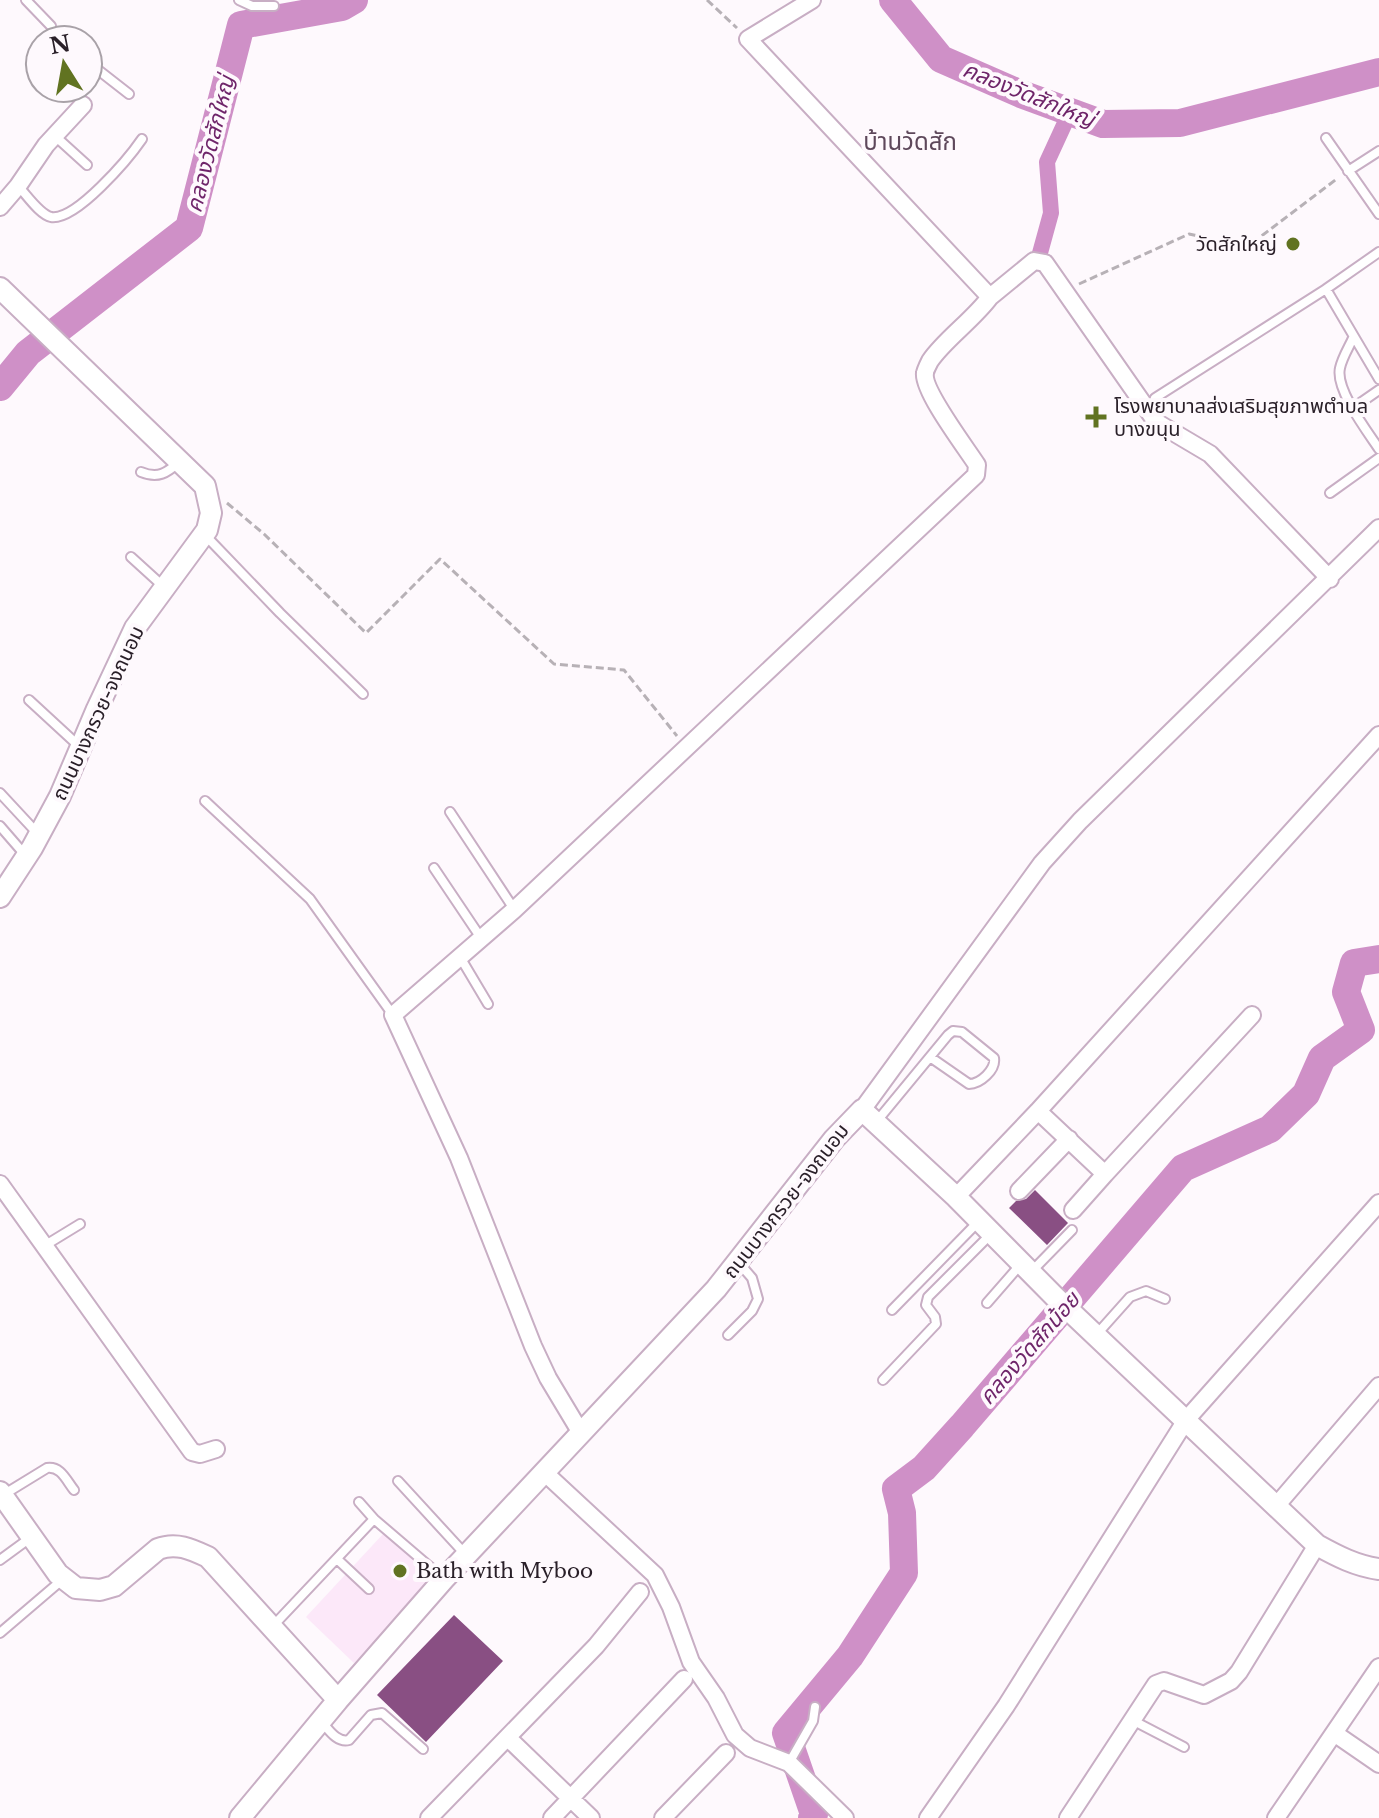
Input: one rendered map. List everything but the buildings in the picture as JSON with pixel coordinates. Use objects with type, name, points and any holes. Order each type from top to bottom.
[{"type":"street","points":[[812,0],[748,39],[990,297]]},
{"type":"street","points":[[0,207],[38,155],[83,105]]},
{"type":"street","points":[[581,1433],[533,1346],[468,1179],[393,1015],[514,910],[976,475],[977,465],[926,382],[925,372],[932,359],[976,316],[990,297],[1034,261],[1040,260],[1066,292],[1156,422],[1210,454],[1330,579]]},
{"type":"street","points":[[0,288],[205,486],[211,513],[205,534]]},
{"type":"street","points":[[870,1115],[1042,863],[1080,821],[1379,528]]},
{"type":"street","name":"ถนนบางกรวย-จงถนอม","points":[[0,897],[40,835],[60,796],[126,646],[164,587],[205,534]]},
{"type":"street","points":[[956,1197],[1038,1111],[1379,735]]},
{"type":"street","points":[[1073,1210],[1252,1015]]},
{"type":"street","points":[[1038,1111],[1105,1174]]},
{"type":"street","name":"ถนนบางกรวย-จงถนอม","points":[[240,1818],[465,1555],[647,1365],[739,1263],[834,1139],[870,1115],[1055,1297],[1317,1545],[1363,1567],[1379,1569]]},
{"type":"street","points":[[1019,1191],[1069,1139]]},
{"type":"street","points":[[0,1184],[192,1452],[200,1454],[216,1449]]},
{"type":"street","points":[[928,1818],[1006,1706],[1186,1420],[1379,1203]]},
{"type":"street","points":[[1276,1506],[1379,1386]]},
{"type":"street","points":[[544,1472],[655,1575],[671,1607],[691,1662],[716,1698],[735,1735],[750,1748],[789,1763],[845,1818]]},
{"type":"street","points":[[1,1494],[63,1579],[76,1588],[100,1590],[114,1586],[166,1545],[191,1548],[208,1557],[338,1700]]},
{"type":"street","points":[[1068,1818],[1156,1684],[1164,1681],[1204,1695],[1231,1681],[1317,1545]]},
{"type":"street","points":[[429,1818],[596,1646],[640,1592]]},
{"type":"street","points":[[1282,1816],[1379,1667]]},
{"type":"street","points":[[552,1818],[684,1679]]},
{"type":"street","points":[[1334,1733],[1379,1764]]},
{"type":"street","points":[[508,1738],[591,1818]]},
{"type":"street","points":[[663,1818],[726,1753]]},
{"type":"lane","points":[[26,0],[49,24]]},
{"type":"lane","points":[[239,0],[252,6],[274,6]]},
{"type":"lane","points":[[104,74],[129,94]]},
{"type":"lane","points":[[54,136],[87,165]]},
{"type":"lane","points":[[1326,138],[1379,214]]},
{"type":"lane","points":[[18,186],[46,215],[57,217],[105,184],[142,139]]},
{"type":"lane","points":[[1348,171],[1379,151]]},
{"type":"lane","points":[[1155,398],[1379,252]]},
{"type":"lane","points":[[1326,289],[1379,379]]},
{"type":"lane","points":[[1353,338],[1339,369],[1340,383],[1379,449]]},
{"type":"lane","points":[[1353,408],[1379,390]]},
{"type":"lane","points":[[1330,493],[1379,458]]},
{"type":"lane","points":[[141,472],[163,475],[180,462]]},
{"type":"lane","points":[[205,534],[363,694]]},
{"type":"lane","points":[[131,557],[164,587]]},
{"type":"lane","points":[[29,700],[81,747]]},
{"type":"lane","points":[[0,793],[40,835]]},
{"type":"lane","points":[[205,801],[310,899],[393,1015]]},
{"type":"lane","points":[[450,812],[514,910]]},
{"type":"lane","points":[[0,826],[26,857]]},
{"type":"lane","points":[[434,868],[481,938]]},
{"type":"lane","points":[[460,957],[488,1004]]},
{"type":"lane","points":[[870,1115],[953,1031],[962,1032],[994,1058],[995,1063],[975,1084],[964,1084],[930,1057]]},
{"type":"lane","points":[[43,1247],[80,1224]]},
{"type":"lane","points":[[892,1310],[985,1227]]},
{"type":"lane","points":[[883,1380],[936,1324],[926,1305],[928,1297],[985,1227]]},
{"type":"lane","points":[[987,1303],[1072,1230]]},
{"type":"lane","points":[[728,1335],[752,1311],[758,1299],[752,1278],[739,1263]]},
{"type":"lane","points":[[1097,1335],[1130,1297],[1146,1291],[1165,1299]]},
{"type":"lane","points":[[1,1494],[53,1467],[59,1469],[74,1490]]},
{"type":"lane","points":[[398,1481],[465,1555]]},
{"type":"lane","points":[[359,1502],[374,1519],[444,1579]]},
{"type":"lane","points":[[272,1627],[374,1519]]},
{"type":"lane","points":[[0,1560],[31,1537]]},
{"type":"lane","points":[[337,1559],[369,1589]]},
{"type":"lane","points":[[0,1633],[63,1579]]},
{"type":"lane","points":[[789,1763],[813,1721],[815,1707]]},
{"type":"lane","points":[[321,1721],[339,1740],[344,1741],[349,1740],[371,1715],[382,1713],[423,1749]]},
{"type":"lane","points":[[1132,1720],[1184,1747]]},
{"type":"path","points":[[707,0],[748,39]]},
{"type":"path","points":[[1066,292],[1189,234],[1222,241],[1239,253],[1348,171]]},
{"type":"path","points":[[205,486],[264,534],[366,633],[440,559],[554,664],[624,670],[687,748]]},
{"type":"shaded area","points":[[384,1533],[436,1577],[354,1663],[306,1617]]},
{"type":"waterway","name":"คลองวัดสักใหญ่","points":[[0,387],[28,353],[189,228],[241,25],[342,7],[354,0]]},
{"type":"waterway","name":"คลองวัดสักใหญ่","points":[[893,0],[941,59],[1021,94],[1103,124],[1180,123],[1379,72]]},
{"type":"waterway","points":[[1040,253],[1051,213],[1047,162],[1070,112]]},
{"type":"waterway","name":"คลองวัดสักน้อย","points":[[812,1818],[814,1814],[786,1733],[850,1656],[904,1573],[902,1513],[896,1489],[924,1468],[962,1426],[1183,1168],[1270,1129],[1306,1094],[1322,1058],[1361,1030],[1346,992],[1354,963],[1379,959]]},
{"type":"place","name":"วัดสักใหญ่","points":[[1293,244]]},
{"type":"place","name":"โรงพยาบาลส่งเสริมสุขภาพตำบล บางขนุน","points":[[1096,417]]},
{"type":"place","name":"Bath with Myboo","points":[[400,1571]]},
{"type":"district","name":"บ้านวัดสัก","points":[[910,142]]}]
